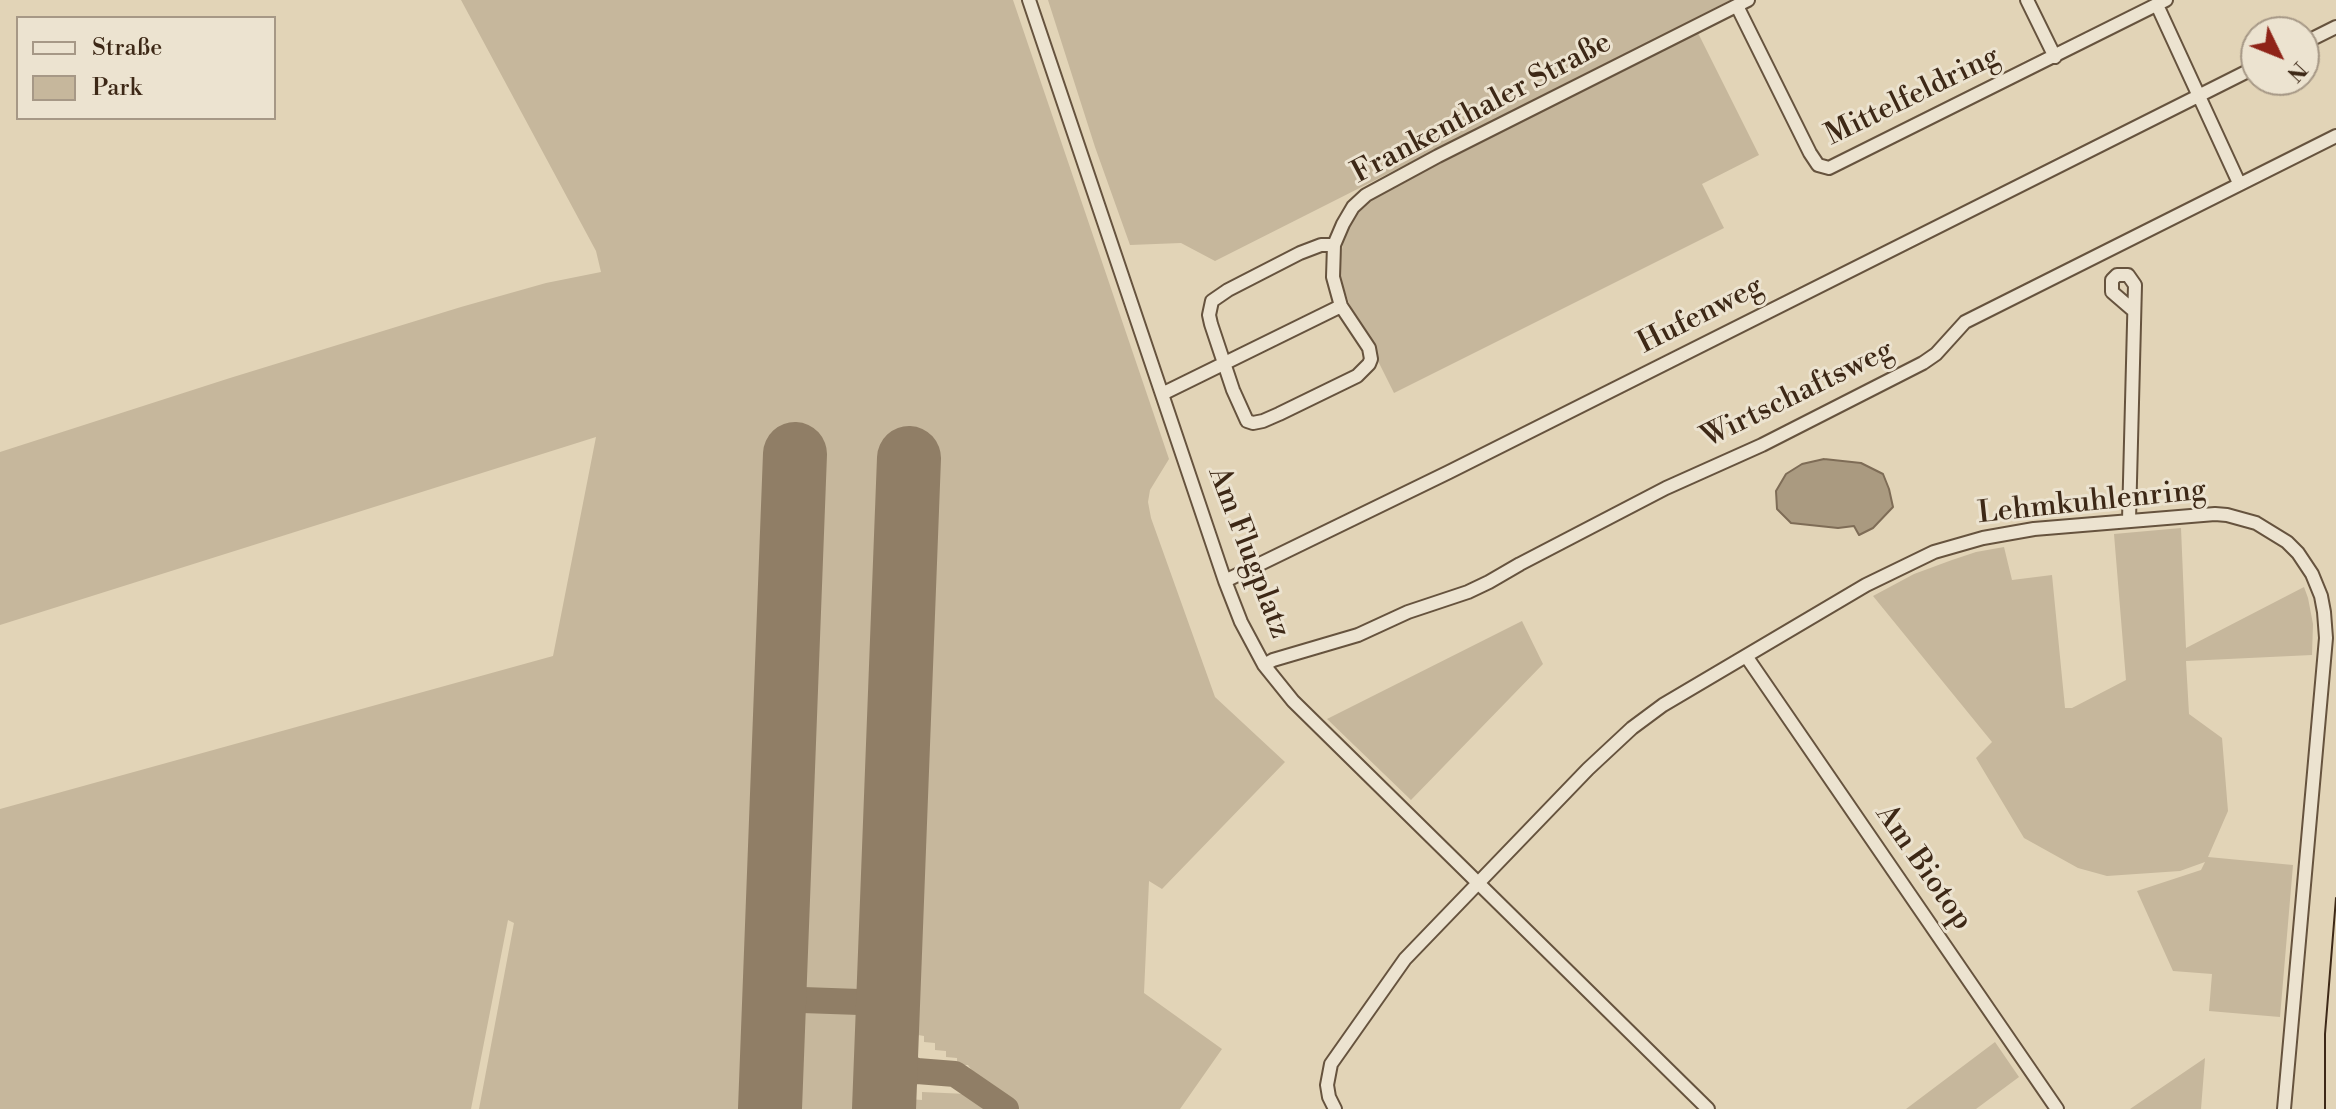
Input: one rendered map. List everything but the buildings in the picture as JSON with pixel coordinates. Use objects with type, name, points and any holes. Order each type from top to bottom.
[{"type":"street","name":"Am Flugplatz","points":[[1029,0],[1225,581],[1241,622],[1264,665],[1293,701],[1708,1109]]},
{"type":"street","points":[[2027,0],[2055,57]]},
{"type":"street","name":"Mittelfeldring","points":[[1742,3],[1810,153],[1823,168],[1829,168],[2162,2],[2199,96]]},
{"type":"street","name":"Frankenthaler Straße","points":[[1341,306],[1333,277],[1334,245],[1353,207],[1366,195],[1380,185],[1742,3]]},
{"type":"street","name":"Hufenweg","points":[[1225,581],[2240,75]]},
{"type":"street","points":[[2199,96],[2239,183]]},
{"type":"street","name":"Wirtschaftsweg","points":[[1264,665],[1358,635],[1408,612],[1489,582],[1666,488],[1762,445],[1923,363],[1936,354],[1965,322],[2336,136]]},
{"type":"street","points":[[1162,394],[1225,364],[1341,306],[1369,348],[1369,364],[1357,376],[1263,421],[1247,421],[1242,413],[1225,364],[1211,324],[1209,315],[1212,301],[1228,290],[1300,253],[1321,245],[1334,245]]},
{"type":"street","points":[[2129,520],[2134,311]]},
{"type":"street","name":"Lehmkuhlenring","points":[[1335,1109],[1327,1085],[1328,1071],[1334,1058],[1405,959],[1588,769],[1632,728],[1663,705],[1866,585],[1934,552],[2018,531],[2215,514],[2256,523],[2298,553],[2312,574],[2324,612],[2326,638],[2284,1109]]},
{"type":"street","name":"Am Biotop","points":[[1746,656],[2057,1109]]},
{"type":"green space","points":[[461,0],[1013,0],[1169,459],[1150,490],[1148,502],[1151,518],[1215,697],[1285,762],[1162,889],[1149,881],[1144,993],[1222,1049],[1180,1109],[1019,1109],[970,1074],[972,1071],[968,1065],[957,1065],[957,1058],[946,1057],[946,1051],[935,1050],[935,1043],[924,1042],[924,1036],[918,1035],[919,1028],[913,1028],[913,1021],[907,1020],[926,533],[937,533],[940,459],[878,457],[875,521],[886,522],[864,1109],[479,1109],[514,923],[508,920],[471,1109],[0,1109],[0,809],[553,656],[596,437],[0,625],[0,452],[461,307],[546,283],[601,272],[596,251]]},
{"type":"green space","points":[[1048,0],[1732,0],[1215,261],[1181,243],[1130,245]]},
{"type":"green space","points":[[1698,33],[1759,155],[1702,184],[1724,228],[1394,393],[1349,303],[1341,280],[1343,244],[1358,213],[1387,189]]},
{"type":"green space","points":[[2181,528],[2186,648],[2304,587],[2308,598],[2313,624],[2312,655],[2186,661],[2189,714],[2222,738],[2228,811],[2208,857],[2293,865],[2280,1017],[2209,1011],[2212,974],[2173,971],[2137,891],[2201,870],[2205,862],[2180,871],[2107,876],[2078,868],[2024,838],[1976,758],[1992,742],[1873,596],[1914,574],[1976,552],[2004,547],[2012,580],[2052,575],[2065,708],[2072,708],[2126,680],[2114,534]]},
{"type":"green space","points":[[1522,621],[1543,664],[1411,800],[1327,719]]},
{"type":"green space","points":[[1995,1042],[2019,1077],[1976,1109],[1906,1109]]},
{"type":"green space","points":[[2205,1058],[2201,1109],[2130,1109]]},
{"type":"green space","points":[[968,1091],[993,1109],[904,1109],[904,1106],[910,1106],[910,1099],[922,1100],[922,1092],[967,1094]]},
{"type":"shaded area","points":[[1824,459],[1861,463],[1883,474],[1893,507],[1873,528],[1859,535],[1854,526],[1838,528],[1791,523],[1777,509],[1776,491],[1786,474],[1802,464]]},
{"type":"taxiway","points":[[774,999],[888,1003]]},
{"type":"taxiway","points":[[887,1037],[892,1055],[906,1067],[917,1071],[955,1074],[1006,1109]]},
{"type":"taxiway","points":[[884,1102],[895,1080],[917,1071]]},
{"type":"runway","points":[[770,1109],[795,454]]},
{"type":"runway","points":[[884,1109],[909,458]]},
{"type":"tram line","points":[[2325,1109],[2325,1034],[2336,898]]}]
